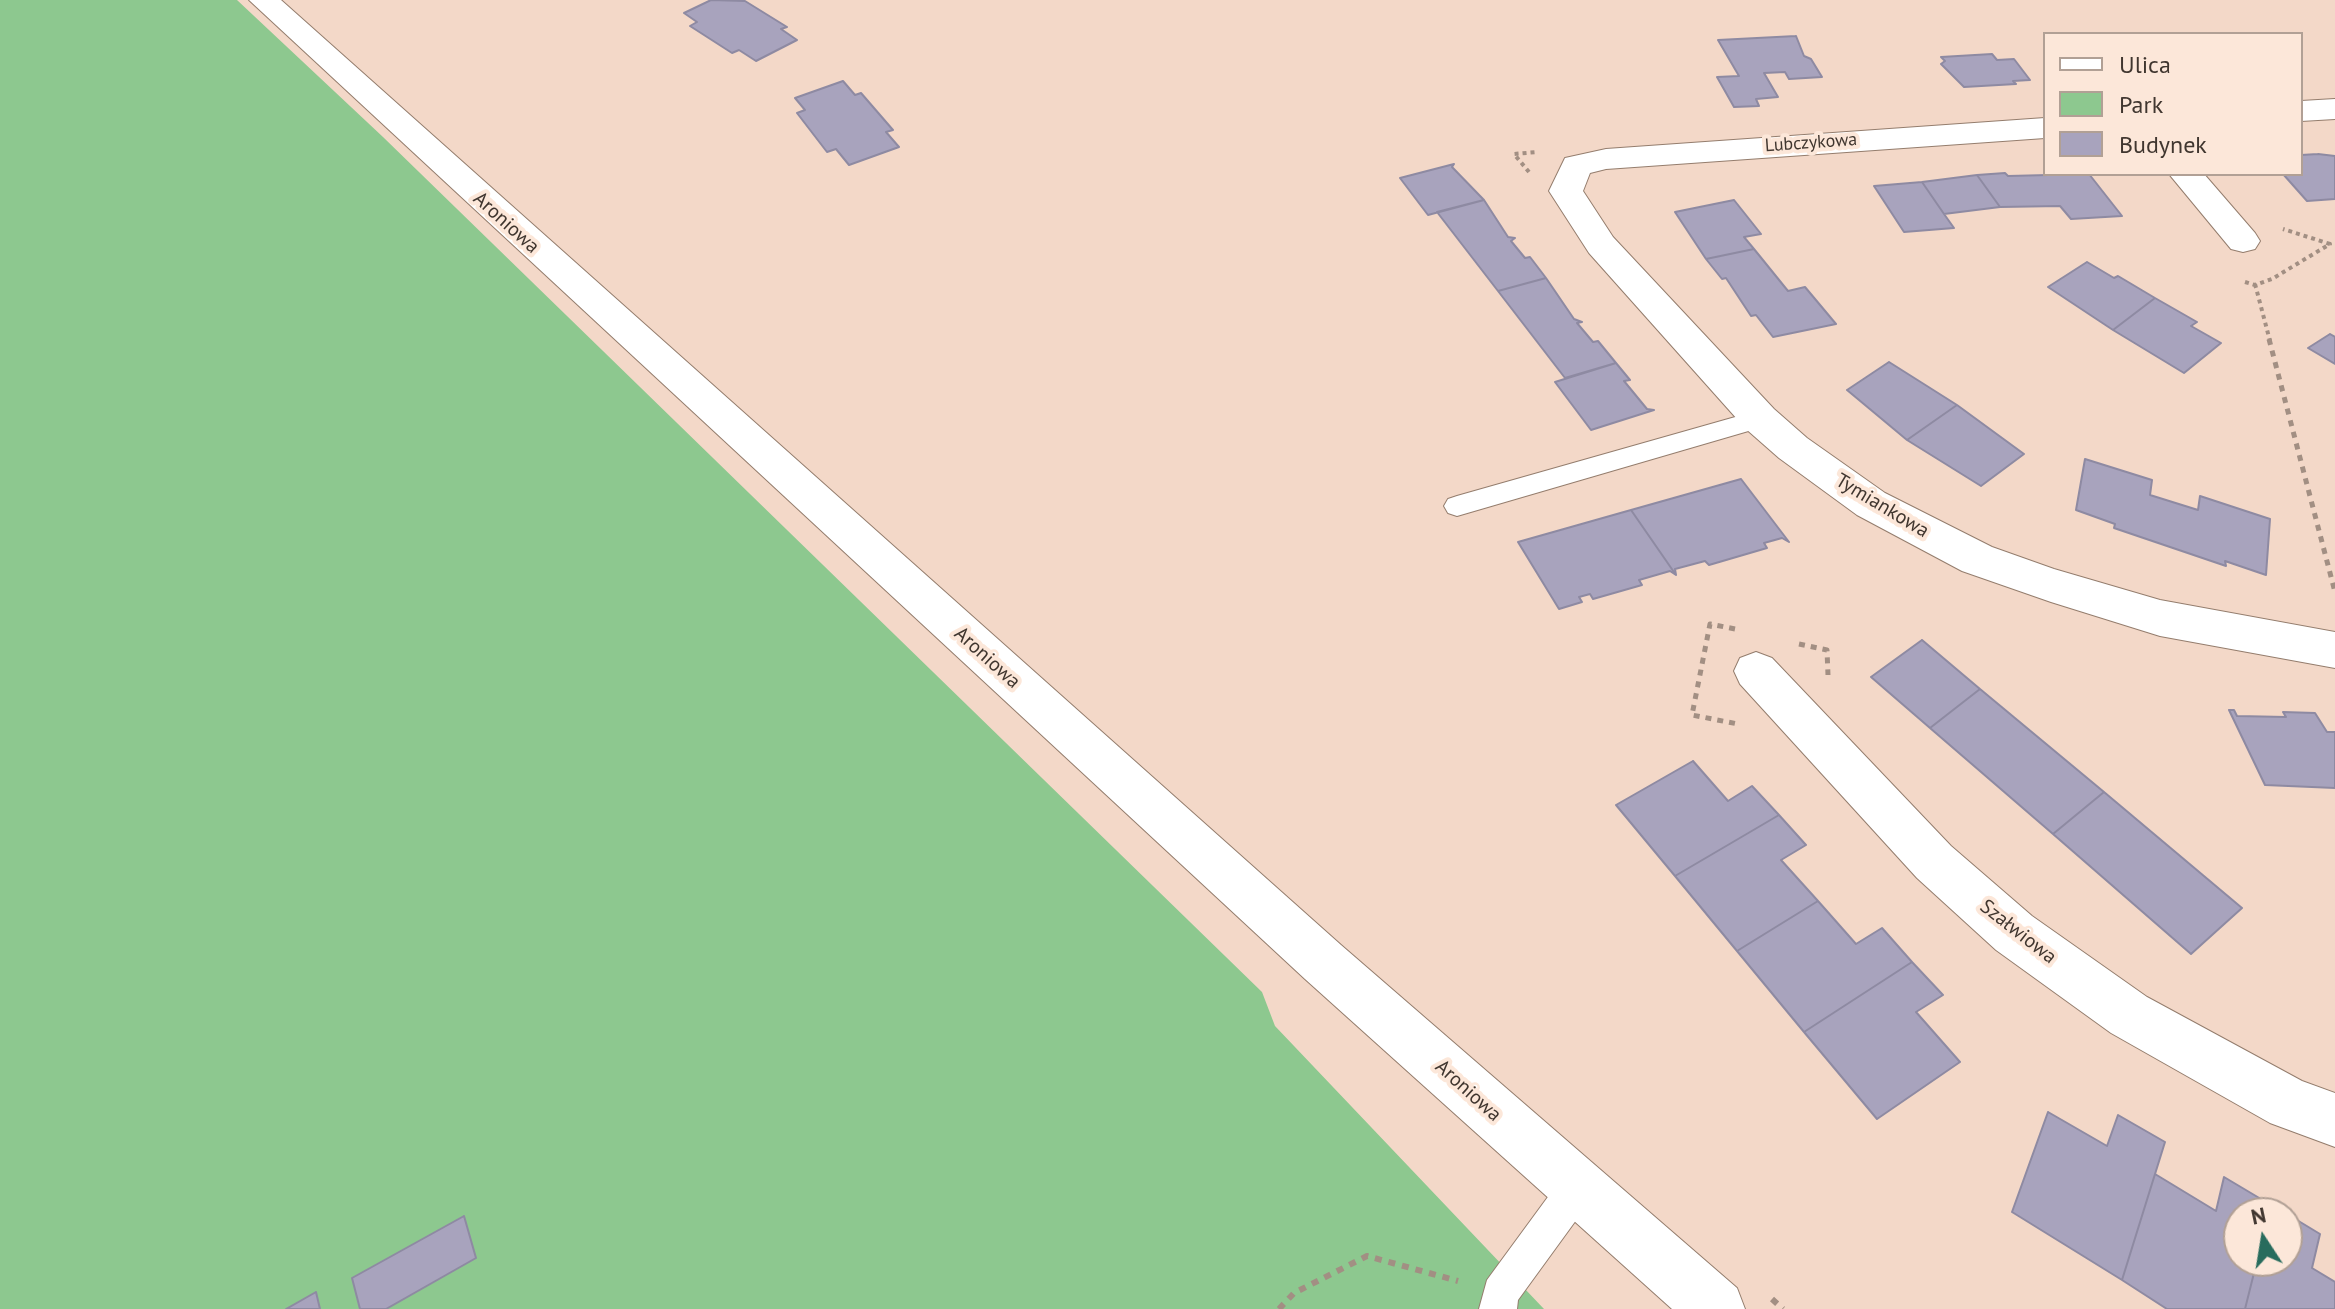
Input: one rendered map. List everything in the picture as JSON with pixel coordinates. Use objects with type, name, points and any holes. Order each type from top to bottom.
[{"type":"street","name":"Aroniowa","points":[[264,0],[1577,1188],[1716,1309]]},
{"type":"street","points":[[2303,111],[2335,109]]},
{"type":"street","name":"Lubczykowa","points":[[1561,158],[2043,128]]},
{"type":"street","name":"Tymiankowa","points":[[1561,158],[1566,191],[1575,210],[1601,245],[1760,419],[1871,504],[1977,559],[2051,585],[2160,618],[2335,650]]},
{"type":"street","points":[[2188,176],[2243,241]]},
{"type":"street","name":"Szałwiowa","points":[[1756,671],[1934,862],[2014,933],[2129,1015],[2289,1104],[2335,1120]]},
{"type":"lane","points":[[1457,506],[1760,419]]},
{"type":"lane","points":[[1499,1301],[1577,1188]]},
{"type":"path","points":[[1534,178],[1514,154],[1561,158]]},
{"type":"path","points":[[2243,241],[2335,592]]},
{"type":"path","points":[[1279,1309],[1294,1293],[1367,1256],[1499,1301]]},
{"type":"green space","points":[[0,0],[237,0],[383,137],[1262,992],[1275,1026],[1544,1309],[0,1309]]},
{"type":"building","points":[[711,0],[745,1],[787,27],[781,29],[797,40],[756,61],[739,50],[732,53],[690,26],[697,22],[684,13]]},
{"type":"building","points":[[1796,36],[1804,56],[1811,59],[1822,77],[1789,79],[1785,72],[1764,73],[1778,97],[1756,99],[1759,106],[1734,107],[1717,77],[1739,76],[1718,40]]},
{"type":"building","points":[[1992,54],[1997,60],[2014,59],[2030,80],[2013,81],[2016,84],[1964,87],[1941,64],[1945,61],[1941,57]]},
{"type":"building","points":[[843,81],[855,95],[861,93],[893,130],[886,132],[899,147],[849,165],[836,149],[827,152],[797,113],[805,110],[795,98]]},
{"type":"building","points":[[2303,155],[2335,156],[2335,199],[2307,201],[2285,176],[2303,176]]},
{"type":"building","points":[[1454,164],[1452,167],[1484,200],[1428,215],[1400,178]]},
{"type":"building","points":[[1977,175],[2091,176],[2122,216],[2071,219],[2060,206],[2000,207]]},
{"type":"building","points":[[1977,175],[2000,207],[1944,214],[1922,182]]},
{"type":"building","points":[[1922,182],[1954,228],[1904,232],[1874,186]]},
{"type":"building","points":[[1484,200],[1508,237],[1515,238],[1511,241],[1525,258],[1530,257],[1546,278],[1498,291],[1437,212]]},
{"type":"building","points":[[1734,200],[1761,234],[1744,237],[1754,249],[1706,259],[1675,212]]},
{"type":"building","points":[[1754,249],[1788,291],[1805,287],[1836,324],[1773,337],[1756,315],[1751,316],[1726,278],[1722,279],[1706,259]]},
{"type":"building","points":[[2087,262],[2155,298],[2113,330],[2048,287]]},
{"type":"building","points":[[1546,278],[1574,319],[1582,322],[1577,323],[1593,342],[1598,341],[1616,363],[1565,378],[1498,291]]},
{"type":"building","points":[[2155,298],[2197,322],[2191,326],[2221,343],[2184,373],[2113,330]]},
{"type":"building","points":[[2330,334],[2335,337],[2335,364],[2308,348]]},
{"type":"building","points":[[1889,362],[1957,405],[1907,440],[1847,390]]},
{"type":"building","points":[[1616,363],[1630,380],[1624,381],[1647,409],[1654,410],[1591,430],[1555,382]]},
{"type":"building","points":[[1957,405],[2024,454],[1981,486],[1907,440]]},
{"type":"building","points":[[2085,459],[2152,480],[2150,495],[2198,510],[2200,496],[2270,519],[2266,575],[2225,561],[2226,566],[2114,528],[2115,524],[2076,510]]},
{"type":"building","points":[[1741,479],[1789,542],[1782,538],[1764,543],[1767,548],[1709,565],[1705,561],[1675,569],[1676,575],[1631,510]]},
{"type":"building","points":[[1631,510],[1676,575],[1670,571],[1639,580],[1642,585],[1593,599],[1590,594],[1579,597],[1582,602],[1559,609],[1518,542]]},
{"type":"building","points":[[1922,640],[1980,689],[1930,728],[1871,677]]},
{"type":"building","points":[[1980,689],[2104,792],[2053,834],[1930,728]]},
{"type":"building","points":[[2229,710],[2234,710],[2237,716],[2286,717],[2283,712],[2315,713],[2327,732],[2335,732],[2335,788],[2265,785]]},
{"type":"building","points":[[1693,761],[1728,801],[1752,786],[1779,815],[1675,876],[1616,805]]},
{"type":"building","points":[[2104,792],[2242,908],[2191,954],[2053,834]]},
{"type":"building","points":[[1779,815],[1806,845],[1781,860],[1818,901],[1737,951],[1675,876]]},
{"type":"building","points":[[1818,901],[1856,944],[1882,928],[1912,962],[1804,1032],[1737,951]]},
{"type":"building","points":[[1912,962],[1943,995],[1916,1012],[1960,1062],[1877,1119],[1804,1032]]},
{"type":"building","points":[[2048,1112],[2107,1146],[2118,1115],[2165,1142],[2122,1280],[2012,1212]]},
{"type":"building","points":[[2155,1174],[2216,1211],[2224,1177],[2258,1197],[2223,1197],[2223,1277],[2253,1277],[2245,1309],[2167,1309],[2122,1280]]},
{"type":"building","points":[[464,1216],[476,1258],[386,1309],[360,1309],[352,1278]]},
{"type":"building","points":[[2303,1224],[2320,1234],[2312,1268],[2335,1282],[2335,1309],[2245,1309],[2253,1277],[2303,1277]]},
{"type":"building","points":[[316,1292],[320,1309],[286,1309]]}]
